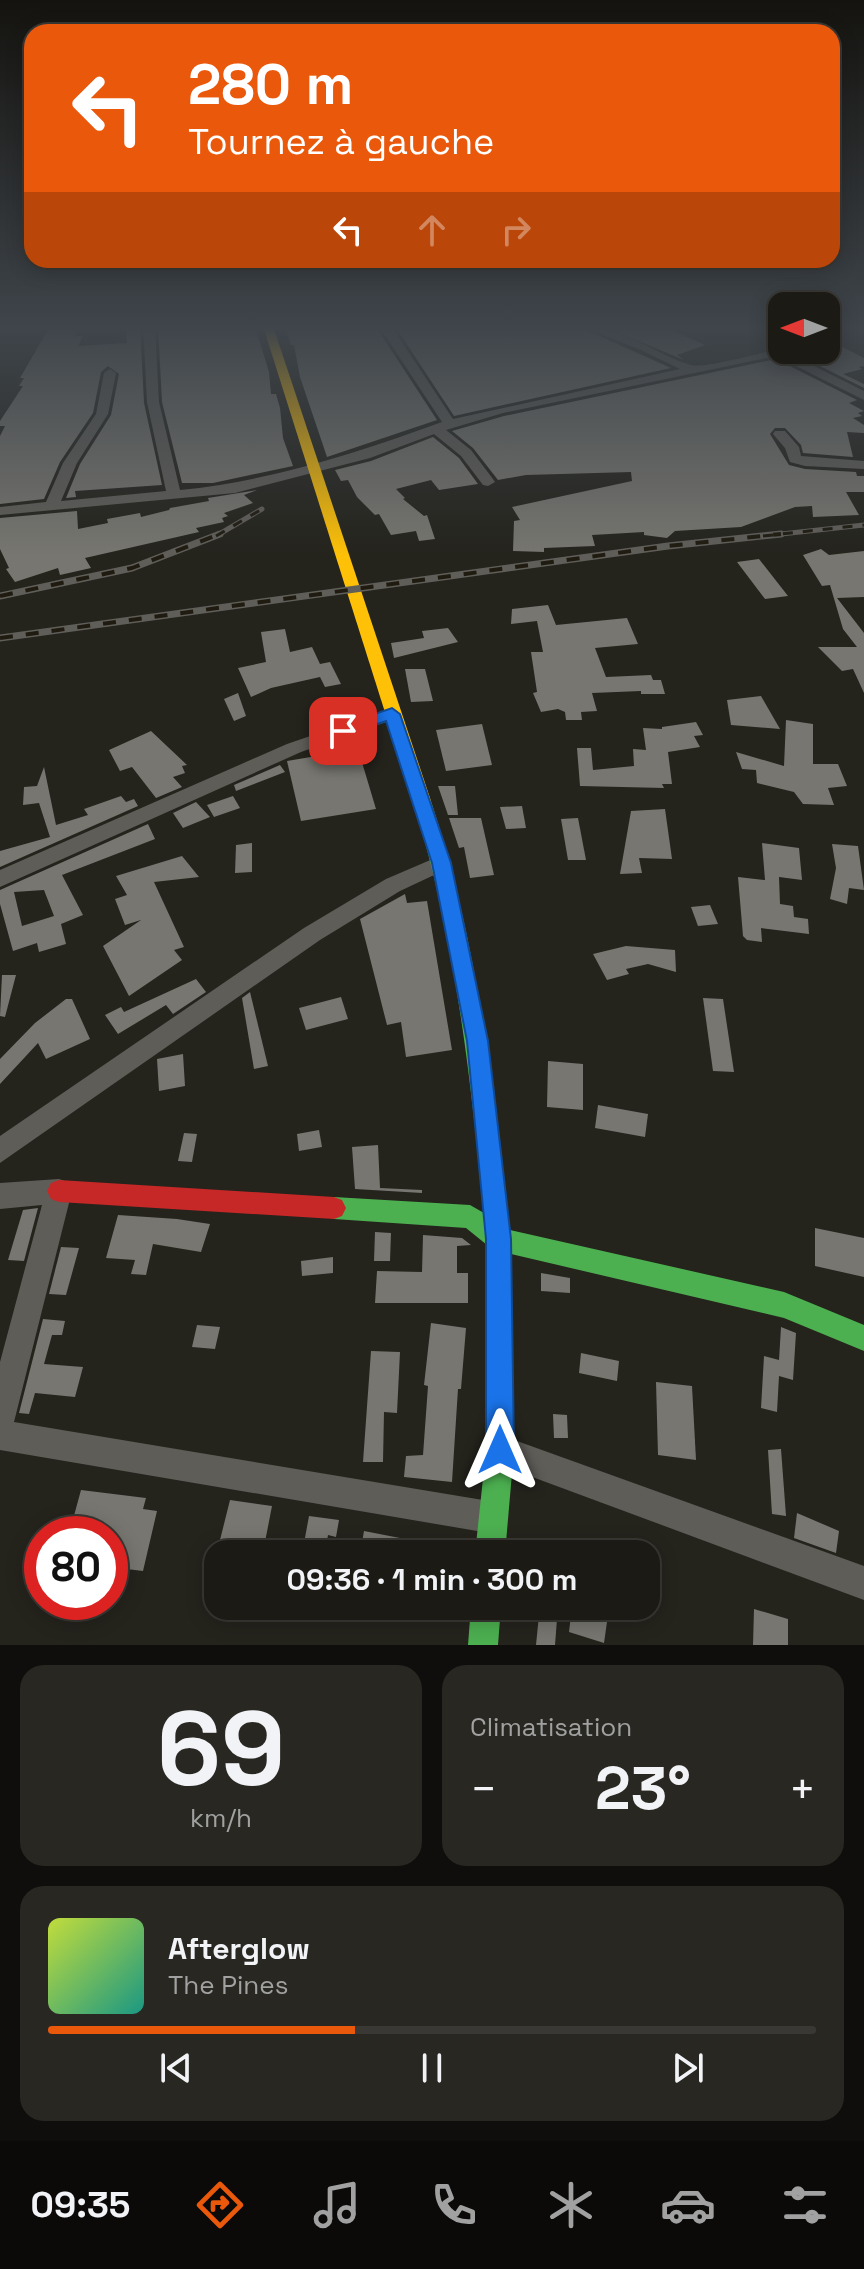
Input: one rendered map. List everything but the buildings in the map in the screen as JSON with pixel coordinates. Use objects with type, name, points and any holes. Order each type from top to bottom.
[{"type":"main road","points":[[293,403],[442,863],[477,1041],[499,1239],[500,1450],[491,1540]]},
{"type":"main road","points":[[59,1191],[470,1217],[499,1239],[784,1305],[864,1338]]},
{"type":"main road","points":[[483,1645],[485,1620]]},
{"type":"street","points":[[52,506],[70,463],[102,414],[104,403]]},
{"type":"street","points":[[153,403],[175,497]]},
{"type":"street","points":[[431,403],[443,426],[488,482]]},
{"type":"street","points":[[0,511],[235,489],[365,455],[443,426],[535,403]]},
{"type":"street","points":[[780,434],[792,447],[795,459],[864,465]]},
{"type":"street","points":[[0,879],[294,748],[392,714]]},
{"type":"street","points":[[0,1151],[312,934],[393,885],[442,863]]},
{"type":"street","points":[[0,1196],[59,1191],[0,1419]]},
{"type":"street","points":[[0,1435],[493,1517]]},
{"type":"street","points":[[500,1450],[864,1583]]},
{"type":"railway","points":[[218,535],[262,509]]},
{"type":"railway","points":[[763,536],[864,525]]},
{"type":"railway","points":[[0,638],[668,546],[781,534]]},
{"type":"railway","points":[[0,596],[132,568],[218,535]]},
{"type":"traffic: fast","points":[[422,801],[442,863],[477,1041],[499,1239],[500,1450],[491,1540]]},
{"type":"traffic: fast","points":[[334,1208],[470,1217],[499,1239],[784,1305],[864,1338]]},
{"type":"traffic: fast","points":[[483,1645],[485,1620]]},
{"type":"traffic: slow","points":[[293,403],[422,801]]},
{"type":"traffic: jam","points":[[59,1191],[334,1208]]},
{"type":"route","points":[[343,731],[392,714],[442,863],[477,1041],[499,1239],[500,1450]]}]
